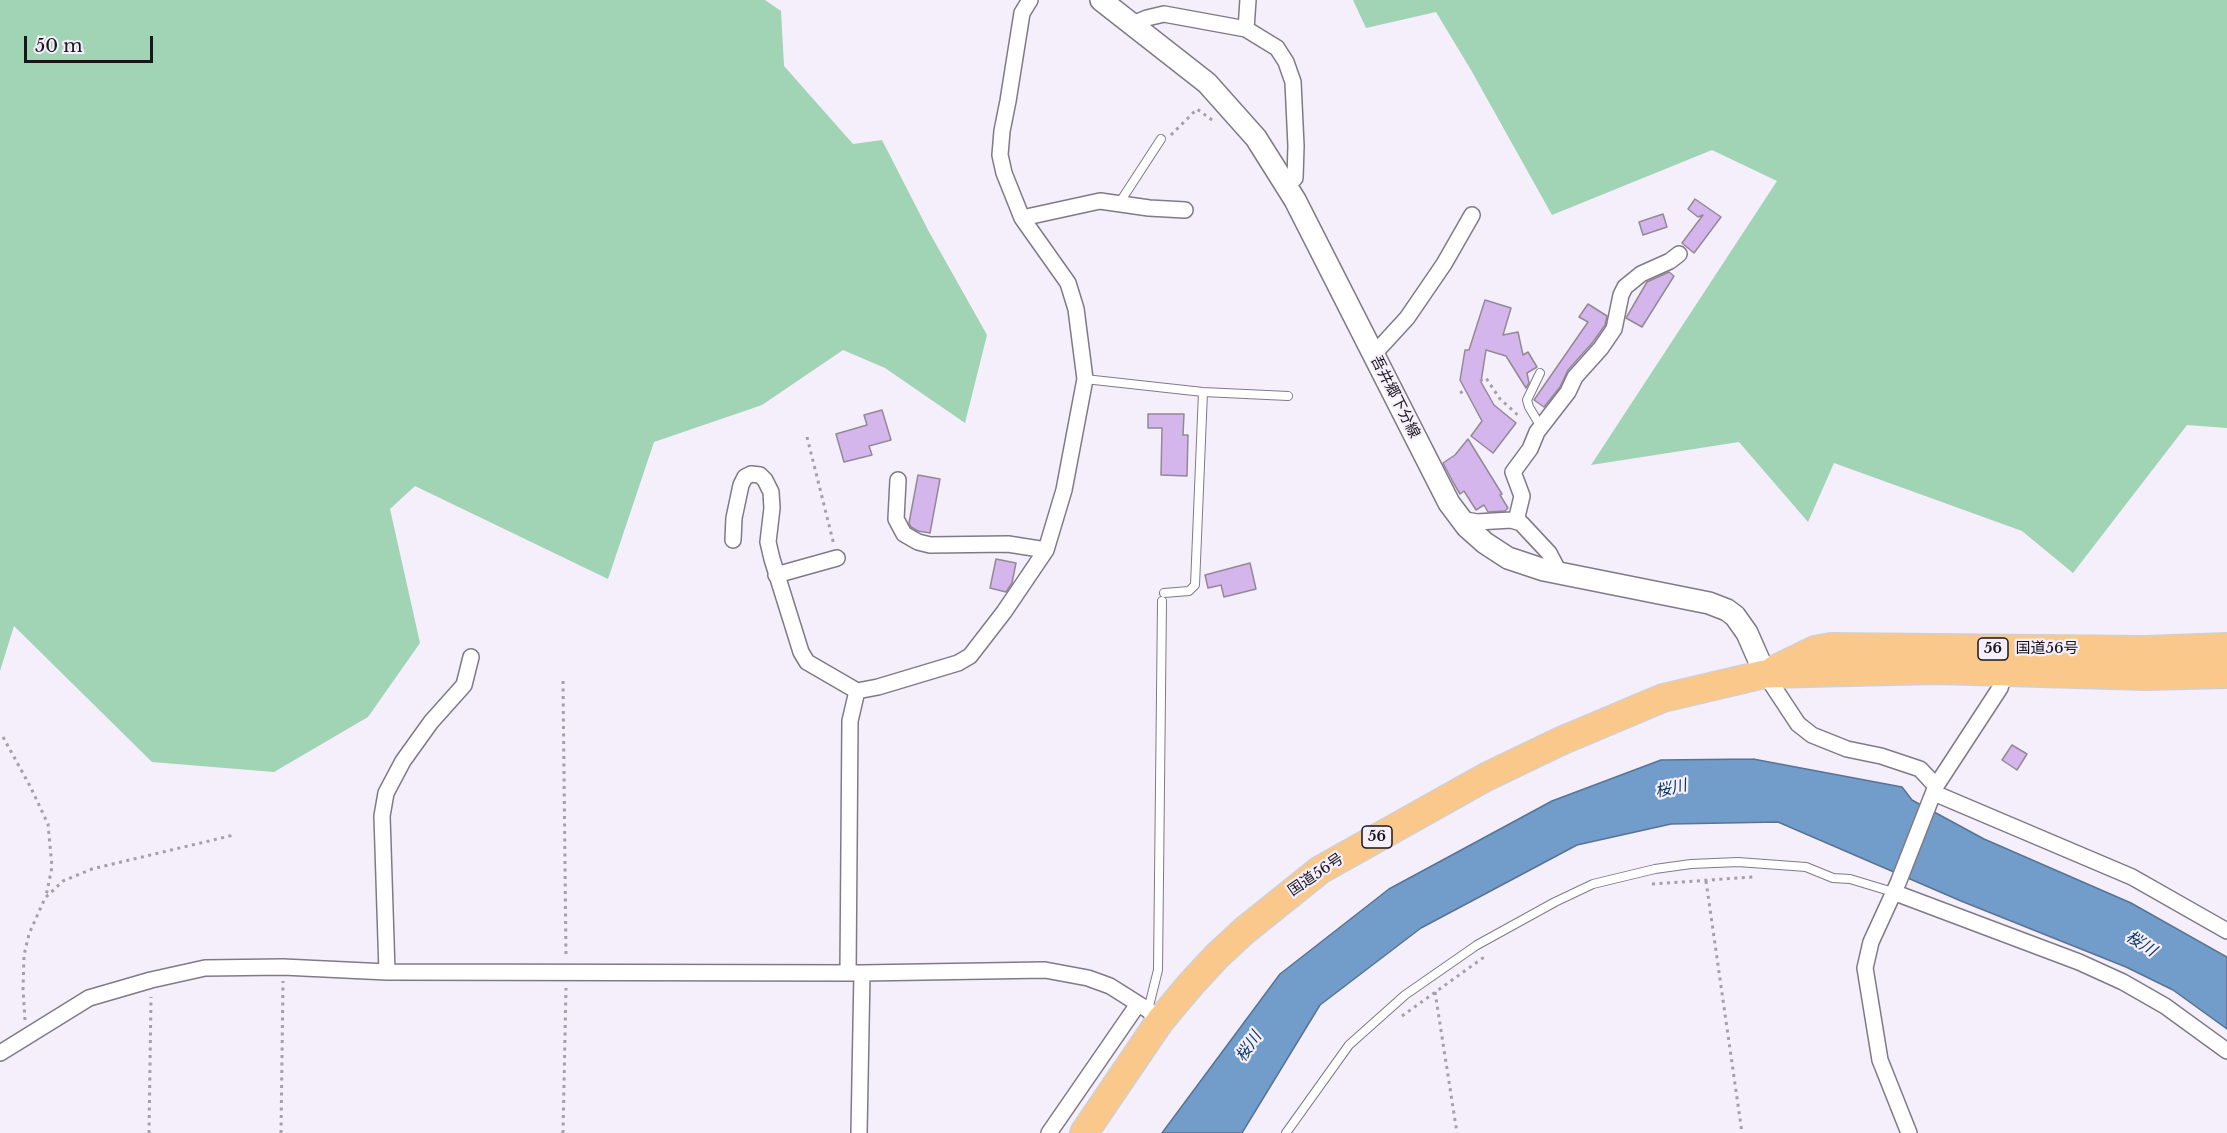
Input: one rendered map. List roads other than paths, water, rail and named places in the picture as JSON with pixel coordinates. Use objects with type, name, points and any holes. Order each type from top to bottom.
[{"type":"highway","name":"国道56号","points":[[1765,674],[1815,650],[1831,647],[2146,650],[2227,647]]},
{"type":"highway","name":"国道56号","points":[[1084,1133],[1149,1012],[1320,870],[1486,777],[1663,698],[1765,674],[1937,670],[2146,676],[2227,674]]},
{"type":"main road","name":"吾井郷下分線","points":[[1101,0],[1190,69],[1234,111],[1256,138],[1287,185],[1449,503],[1460,519],[1485,543],[1508,558],[1560,574],[1709,603],[1727,610],[1747,633],[1765,674]]},
{"type":"street","points":[[733,540],[734,518],[741,485],[745,477],[751,474],[760,475],[771,492],[772,508],[768,542],[776,575],[801,652],[807,662],[857,691],[890,684],[958,663],[970,656],[1004,612],[1046,550],[1064,490],[1085,379],[1076,309],[1068,283],[1022,218],[1004,173],[1000,155],[1022,13],[1029,0]]},
{"type":"street","points":[[1246,29],[1248,0]]},
{"type":"street","points":[[1133,24],[1164,14],[1246,29],[1277,48],[1286,62],[1293,82],[1295,178],[1287,185]]},
{"type":"street","points":[[1022,218],[1100,201],[1120,202],[1149,208],[1185,210]]},
{"type":"street","points":[[1374,354],[1407,318],[1444,264],[1472,214]]},
{"type":"street","points":[[1516,521],[1522,496],[1513,472],[1530,450],[1539,430],[1568,392],[1582,367],[1601,348],[1614,329],[1621,295],[1625,287],[1641,274],[1670,261],[1679,254]]},
{"type":"street","points":[[898,480],[896,519],[904,534],[918,542],[930,545],[1008,544],[1046,550]]},
{"type":"street","points":[[1460,519],[1478,522],[1504,519],[1516,521],[1541,542],[1560,574]]},
{"type":"street","points":[[776,575],[837,558]]},
{"type":"street","points":[[387,972],[382,816],[386,793],[403,761],[431,722],[464,685],[471,657]]},
{"type":"street","points":[[1909,1133],[1880,1060],[1865,968],[1871,942],[1934,794],[2000,688],[2005,672]]},
{"type":"street","points":[[1765,674],[1798,724],[1812,735],[1847,749],[1881,756],[1920,769],[1934,794],[2132,877],[2227,931]]},
{"type":"street","points":[[857,691],[850,721],[858,1133]]},
{"type":"street","points":[[1896,887],[2114,978],[2165,1006],[2227,1051]]},
{"type":"street","points":[[0,1053],[89,998],[151,980],[205,968],[283,967],[387,972],[855,973],[1045,970],[1088,978],[1110,986],[1149,1012],[1049,1133]]},
{"type":"lane","points":[[1120,202],[1161,139]]},
{"type":"lane","points":[[1539,430],[1527,399],[1540,373]]},
{"type":"lane","points":[[1085,379],[1203,392],[1288,396]]},
{"type":"lane","points":[[1149,1012],[1158,970],[1163,597],[1190,591],[1195,585],[1203,392]]},
{"type":"lane","points":[[1286,1133],[1349,1045],[1405,994],[1477,945],[1593,884],[1656,869],[1691,864],[1738,862],[1806,867],[1833,878],[1896,887]]},
{"type":"water","name":"桜川","points":[[1753,759],[1902,787],[1912,800],[1984,839],[2131,903],[2227,957],[2227,1029],[2173,990],[2126,967],[1961,901],[1778,822],[1671,824],[1577,845],[1421,928],[1320,1005],[1242,1133],[1162,1133],[1280,974],[1389,889],[1552,801],[1661,760]]}]
